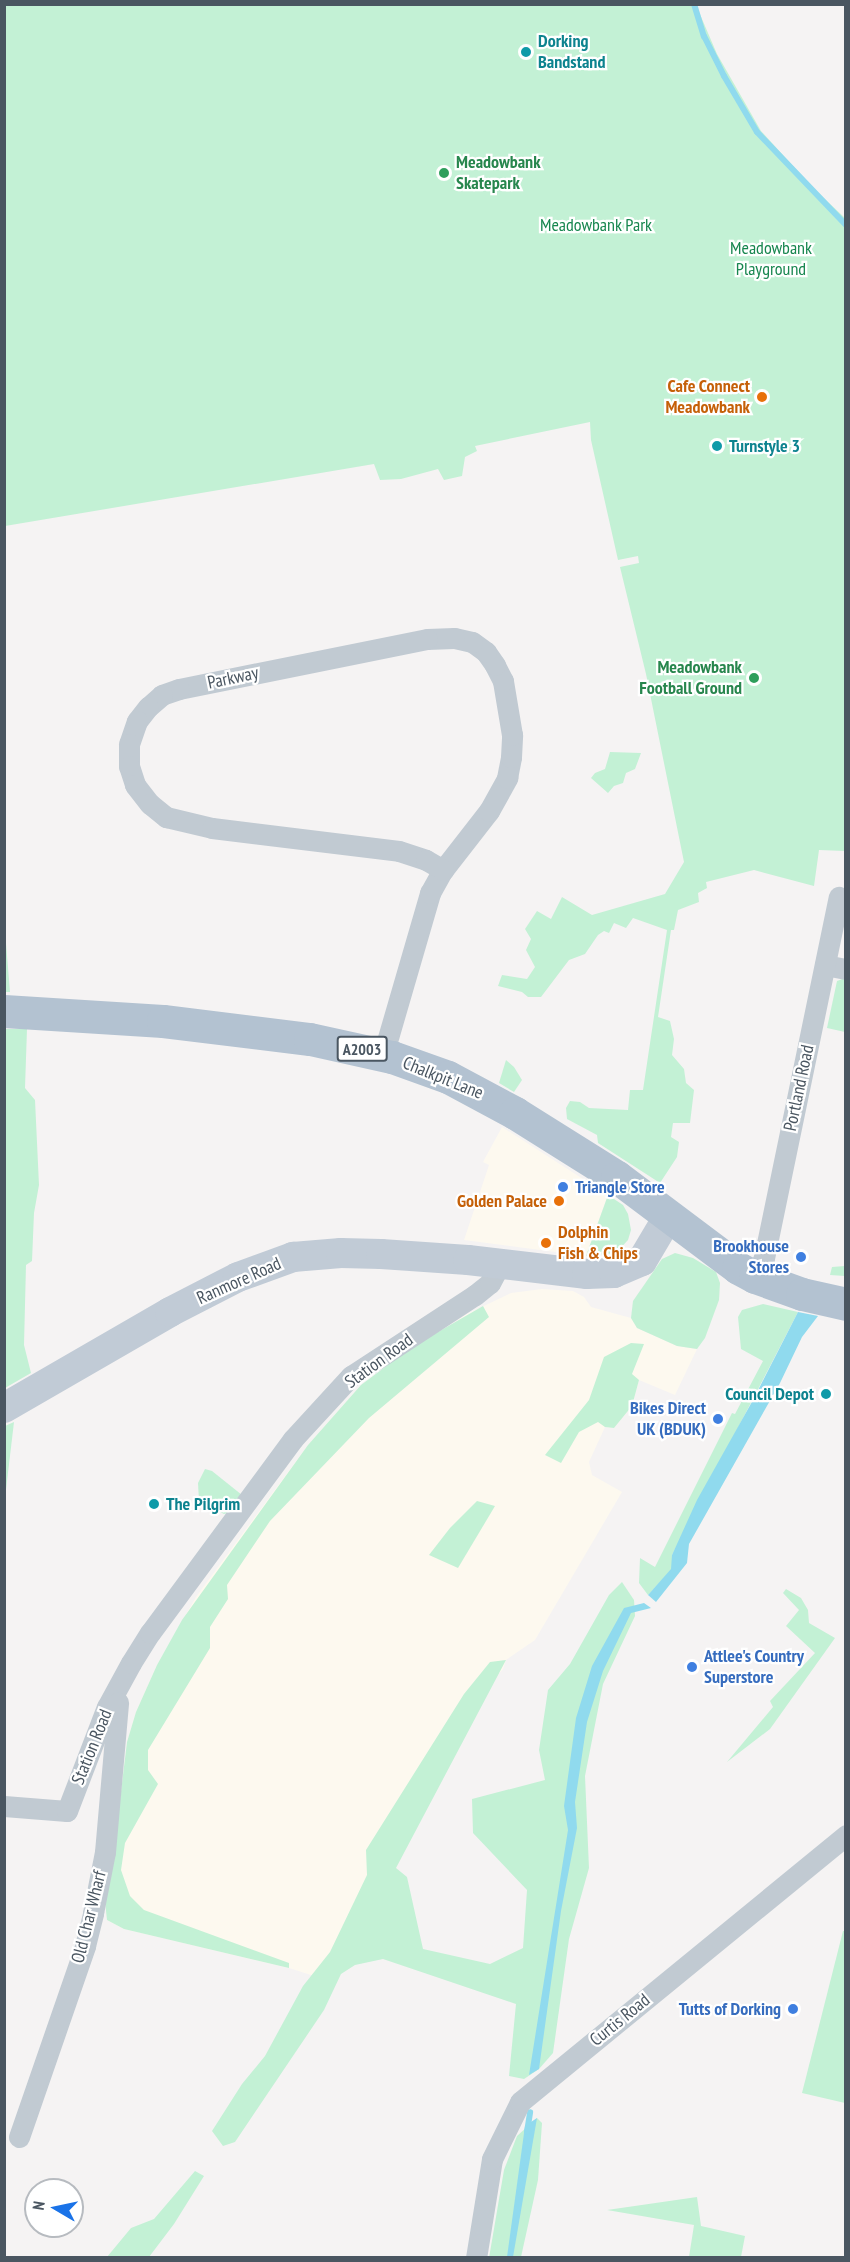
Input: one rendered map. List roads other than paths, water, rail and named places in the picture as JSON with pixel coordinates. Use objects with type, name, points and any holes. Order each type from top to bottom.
[{"type":"main road","name":"Chalkpit Lane","points":[[9,1011],[186,1024],[310,1039],[383,1055],[448,1077],[486,1095],[603,1168],[668,1217]]},
{"type":"main road","name":"A2003","points":[[668,1217],[755,1277],[802,1294],[846,1304]]},
{"type":"street","name":"Parkway","points":[[383,1055],[422,914],[443,870],[489,811],[507,778],[512,757],[512,735],[503,681],[486,652],[472,642],[454,638],[426,639],[179,689],[162,695],[137,721],[129,744],[129,766],[135,785],[150,804],[166,818],[213,828],[399,851],[426,860],[443,870]]},
{"type":"street","name":"Portland Road","points":[[755,1277],[764,1258],[835,967],[838,897]]},
{"type":"street","points":[[500,1264],[587,1274],[614,1273],[642,1260],[668,1217]]},
{"type":"street","name":"Ranmore Road","points":[[11,1405],[170,1312],[238,1277],[293,1257],[341,1253],[381,1254],[500,1264]]},
{"type":"street","name":"Station Road","points":[[4,1806],[67,1811],[107,1707],[150,1633],[293,1440],[351,1376],[475,1295],[490,1283],[500,1264]]},
{"type":"street","name":"Old Char Wharf","points":[[19,2137],[85,1946],[93,1913],[105,1852],[120,1688]]},
{"type":"street","name":"Curtis Road","points":[[476,2258],[492,2160],[520,2102],[846,1835]]},
{"type":"water","points":[[798,1312],[818,1316],[802,1337],[780,1383],[689,1544],[687,1563],[656,1602],[648,1595],[671,1569],[672,1555],[697,1500],[753,1400]]},
{"type":"water","points":[[644,1603],[651,1608],[631,1613],[603,1671],[587,1722],[575,1802],[577,1828],[561,1911],[539,2069],[529,2075],[568,1830],[564,1806],[576,1718],[592,1666],[624,1608]]},
{"type":"water","points":[[537,2118],[513,2257],[507,2257],[525,2126]]},
{"type":"waterway","points":[[694,4],[704,36],[724,76],[757,132],[846,225]]},
{"type":"waterway","points":[[527,2132],[530,2112]]},
{"type":"place","name":"Dorking Bandstand","points":[[526,52]]},
{"type":"place","name":"Meadowbank Skatepark","points":[[444,173]]},
{"type":"place","name":"Cafe Connect Meadowbank","points":[[762,397]]},
{"type":"place","name":"Turnstyle 3","points":[[717,446]]},
{"type":"place","name":"Meadowbank Football Ground","points":[[754,678]]},
{"type":"place","name":"Triangle Store","points":[[563,1187]]},
{"type":"place","name":"Golden Palace","points":[[559,1201]]},
{"type":"place","name":"Dolphin Fish & Chips","points":[[546,1243]]},
{"type":"place","name":"Brookhouse Stores","points":[[801,1257]]},
{"type":"place","name":"Council Depot","points":[[826,1394]]},
{"type":"place","name":"Bikes Direct UK (BDUK)","points":[[718,1419]]},
{"type":"place","name":"The Pilgrim","points":[[154,1504]]},
{"type":"place","name":"Attlee's Country Superstore","points":[[692,1667]]},
{"type":"place","name":"Tutts of Dorking","points":[[793,2009]]},
{"type":"park label","name":"Meadowbank Park","points":[[596,225]]},
{"type":"park label","name":"Meadowbank Playground","points":[[771,259]]}]
